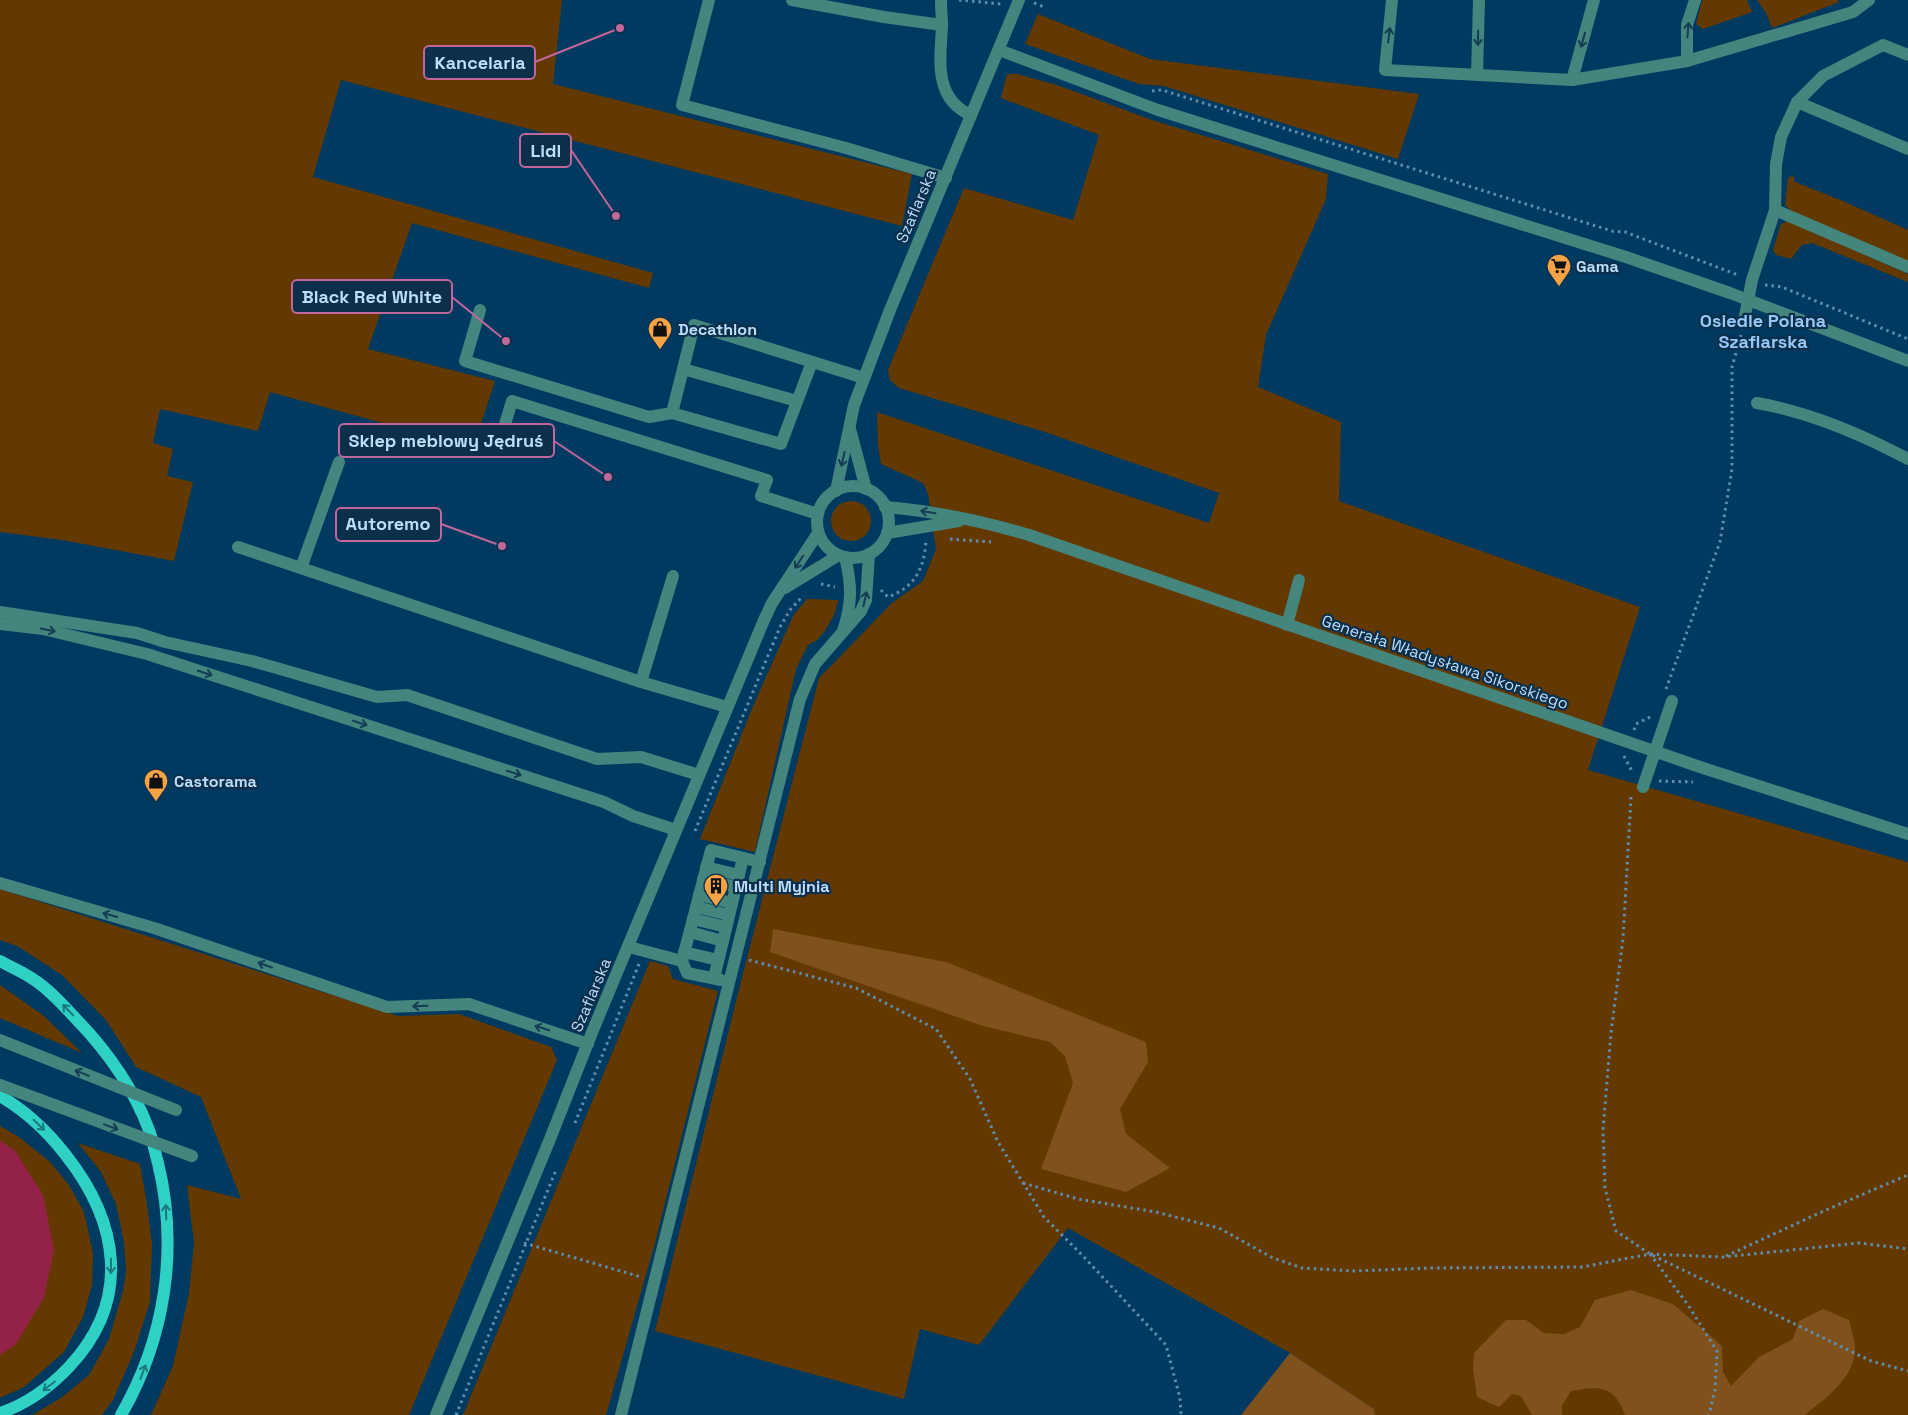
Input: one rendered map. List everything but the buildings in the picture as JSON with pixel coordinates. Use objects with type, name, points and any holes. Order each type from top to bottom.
[{"type":"main road","points":[[0,961],[34,979],[60,1002],[91,1034],[116,1068],[135,1099],[150,1131],[166,1202],[168,1253],[159,1325],[137,1387],[121,1415]]},
{"type":"main road","points":[[0,1096],[35,1121],[78,1170],[102,1216],[109,1238],[111,1262],[110,1287],[105,1311],[94,1335],[82,1354],[54,1383],[34,1398],[0,1413]]},
{"type":"street","points":[[709,0],[682,105],[846,148],[946,178]]},
{"type":"street","points":[[792,0],[884,17],[942,25]]},
{"type":"street","points":[[941,0],[941,76],[948,96],[959,110],[971,115]]},
{"type":"street","points":[[1392,0],[1385,70],[1572,80],[1687,61],[1853,12],[1869,0]]},
{"type":"street","points":[[1477,75],[1479,0]]},
{"type":"street","points":[[1572,80],[1594,0]]},
{"type":"street","points":[[1687,61],[1687,25],[1695,0]]},
{"type":"street","name":"Szaflarska","points":[[836,491],[854,405],[864,378],[890,310],[1017,4]]},
{"type":"street","points":[[1744,321],[1752,280],[1775,210],[1776,164],[1781,137],[1797,102],[1823,76],[1884,45],[1908,55]]},
{"type":"street","points":[[999,50],[1158,110],[1626,257],[1749,299],[1908,361]]},
{"type":"street","points":[[1797,102],[1908,149]]},
{"type":"street","points":[[1775,210],[1908,267]]},
{"type":"street","points":[[480,310],[465,361],[649,417],[672,413],[781,444],[812,362]]},
{"type":"street","points":[[672,413],[694,325],[864,378]]},
{"type":"street","points":[[683,369],[797,402]]},
{"type":"street","points":[[502,434],[512,401],[766,480],[761,496],[818,514]]},
{"type":"street","points":[[1756,403],[1785,408],[1875,441],[1908,459]]},
{"type":"street","name":"Szaflarska","points":[[850,427],[866,489]]},
{"type":"street","points":[[301,568],[339,462]]},
{"type":"street","points":[[850,487],[866,489],[874,493],[885,507],[888,524],[887,533],[883,541],[869,554],[853,558],[842,556],[830,550],[818,533],[818,514],[821,505],[827,497],[836,491],[850,487]]},
{"type":"street","name":"Generała Władysława Sikorskiego","points":[[885,507],[916,510],[971,520],[1028,535],[1709,770],[1908,834]]},
{"type":"street","name":"Generała Władysława Sikorskiego","points":[[887,533],[971,520]]},
{"type":"street","name":"Szaflarska","points":[[436,1415],[764,620],[780,591],[818,533]]},
{"type":"street","points":[[238,547],[641,682],[727,707]]},
{"type":"street","points":[[621,1415],[800,699],[822,654],[841,636],[861,611],[866,600],[869,554]]},
{"type":"street","points":[[841,636],[848,611],[850,594],[842,556]]},
{"type":"street","name":"Szaflarska","points":[[780,591],[842,556]]},
{"type":"street","points":[[641,682],[673,576]]},
{"type":"street","points":[[1287,625],[1299,580]]},
{"type":"street","points":[[0,612],[137,633],[165,642],[252,660],[377,697],[407,694],[597,758],[641,757],[700,775]]},
{"type":"street","points":[[0,624],[43,629],[148,654],[604,802],[634,816],[676,830]]},
{"type":"street","points":[[1638,784],[1655,751],[1668,698]]},
{"type":"street","points":[[730,982],[687,973],[683,956],[711,850],[760,862]]},
{"type":"street","points":[[714,978],[743,858]]},
{"type":"street","points":[[705,873],[737,881]]},
{"type":"street","points":[[0,883],[154,928],[387,1007],[469,1004],[588,1044]]},
{"type":"street","points":[[696,907],[729,915]]},
{"type":"street","points":[[696,907],[729,915]]},
{"type":"street","points":[[690,932],[723,940]]},
{"type":"street","points":[[628,947],[718,960]]},
{"type":"street","points":[[0,1040],[176,1110]]},
{"type":"street","points":[[0,1085],[192,1156]]},
{"type":"path","points":[[959,0],[1017,4]]},
{"type":"path","points":[[1033,2],[1044,7]]},
{"type":"path","points":[[1149,92],[1162,90],[1602,228],[1625,232],[1767,286],[1782,287],[1908,339]]},
{"type":"path","points":[[1668,698],[1720,542],[1732,469],[1732,367],[1744,321]]},
{"type":"path","points":[[881,590],[888,598],[898,594],[918,575],[923,565],[926,540]]},
{"type":"path","points":[[1633,732],[1636,724],[1656,714]]},
{"type":"path","points":[[1624,756],[1638,784],[1623,939],[1611,1033],[1603,1130],[1605,1188],[1616,1231],[1650,1254],[1871,1361],[1908,1371]]},
{"type":"path","points":[[1632,772],[1638,784]]},
{"type":"path","points":[[1638,784],[1658,781],[1692,782],[1701,785]]},
{"type":"path","points":[[736,956],[856,988],[936,1028],[970,1079],[998,1142],[1044,1217],[1084,1256],[1166,1345],[1180,1398],[1181,1415]]},
{"type":"path","points":[[1723,1257],[1908,1175]]},
{"type":"path","points":[[1023,1183],[1078,1199],[1156,1212],[1219,1228],[1273,1258],[1302,1268],[1353,1271],[1430,1268],[1582,1267],[1650,1254],[1723,1257],[1859,1243],[1908,1249]]},
{"type":"path","points":[[509,1239],[654,1281]]},
{"type":"path","points":[[1650,1254],[1688,1305],[1717,1351],[1715,1390],[1709,1415]]},
{"type":"shaded area","points":[[0,0],[562,0],[553,84],[912,174],[902,226],[341,80],[313,177],[653,273],[649,288],[412,223],[368,349],[495,381],[473,448],[270,392],[258,431],[160,409],[153,443],[173,449],[167,476],[193,482],[174,561],[62,540],[0,532]]},
{"type":"shaded area","points":[[1702,0],[1747,0],[1752,12],[1703,29],[1696,24]]},
{"type":"shaded area","points":[[1757,0],[1838,0],[1839,2],[1772,28],[1766,13]]},
{"type":"shaded area","points":[[1038,14],[1150,59],[1419,94],[1398,159],[1164,86],[1139,84],[1025,44]]},
{"type":"shaded area","points":[[1007,74],[1017,74],[1057,85],[1152,120],[1328,174],[1326,199],[1266,335],[1258,387],[1341,422],[1339,501],[1640,607],[1588,770],[1908,862],[1908,1415],[1375,1415],[1374,1409],[1290,1353],[1068,1228],[979,1345],[920,1329],[904,1399],[655,1331],[738,993],[819,678],[892,603],[923,581],[936,549],[928,494],[923,483],[881,464],[878,445],[877,412],[1209,523],[1219,493],[1042,431],[899,388],[890,380],[888,370],[964,188],[1073,220],[1099,135],[1001,98]]},
{"type":"shaded area","points":[[1793,175],[1795,182],[1908,230],[1908,262],[1794,213],[1785,205],[1788,178]]},
{"type":"shaded area","points":[[1788,221],[1908,274],[1908,282],[1812,243],[1802,245],[1791,259],[1776,255],[1773,250],[1781,224]]},
{"type":"shaded area","points":[[847,501],[855,501],[862,504],[868,510],[871,521],[868,532],[862,538],[855,541],[847,541],[840,538],[834,532],[831,525],[831,517],[834,510],[840,504]]},
{"type":"shaded area","points":[[807,599],[838,600],[835,613],[825,631],[817,640],[808,645],[796,669],[755,852],[700,839],[751,711],[793,616]]},
{"type":"shaded area","points":[[0,889],[398,1016],[459,1014],[551,1047],[557,1060],[409,1415],[151,1415],[173,1366],[189,1293],[194,1243],[187,1185],[241,1199],[201,1097],[136,1067],[106,1020],[62,975],[17,946],[0,940]]},
{"type":"shaded area","points":[[773,929],[946,962],[1146,1042],[1148,1062],[1120,1109],[1126,1134],[1170,1168],[1126,1192],[1041,1169],[1073,1083],[1065,1056],[1050,1042],[983,1026],[770,952]]},
{"type":"shaded area","points":[[650,961],[668,966],[673,979],[718,991],[655,1243],[606,1415],[463,1415]]},
{"type":"shaded area","points":[[0,985],[44,1016],[82,1053],[0,1018]]},
{"type":"shaded area","points":[[0,1126],[19,1137],[50,1162],[69,1185],[84,1212],[93,1253],[92,1285],[83,1317],[64,1352],[24,1387],[0,1398]]},
{"type":"shaded area","points":[[0,1140],[15,1151],[43,1195],[54,1250],[44,1297],[16,1344],[0,1355]]},
{"type":"shaded area","points":[[78,1143],[140,1164],[152,1244],[150,1302],[134,1352],[113,1400],[102,1415],[32,1415],[61,1398],[89,1375],[109,1339],[123,1291],[126,1271],[124,1243],[116,1204],[101,1172]]},
{"type":"shaded area","points":[[1631,1290],[1673,1304],[1722,1346],[1723,1372],[1731,1386],[1759,1357],[1793,1339],[1799,1321],[1823,1309],[1849,1320],[1855,1344],[1853,1361],[1844,1380],[1837,1388],[1805,1415],[1625,1415],[1621,1405],[1611,1393],[1598,1388],[1571,1391],[1562,1406],[1562,1415],[1532,1415],[1521,1396],[1512,1394],[1499,1407],[1477,1397],[1473,1369],[1474,1353],[1506,1320],[1526,1320],[1544,1333],[1564,1334],[1580,1327],[1595,1300]]},
{"type":"shaded area","points":[[1290,1353],[1374,1409],[1375,1415],[1241,1415]]},
{"type":"place","name":"Kancelaria","points":[[620,28]]},
{"type":"place","name":"Lidl","points":[[616,216]]},
{"type":"place","name":"Gama","points":[[1559,287]]},
{"type":"place","name":"Black Red White","points":[[506,341]]},
{"type":"place","name":"Decathlon","points":[[660,350]]},
{"type":"place","name":"Sklep meblowy Jędruś","points":[[608,477]]},
{"type":"place","name":"Autoremo","points":[[502,546]]},
{"type":"place","name":"Castorama","points":[[156,802]]},
{"type":"place","name":"Multi Myjnia","points":[[716,907]]},
{"type":"district","name":"Osiedle Polana Szaflarska","points":[[1763,330]]}]
